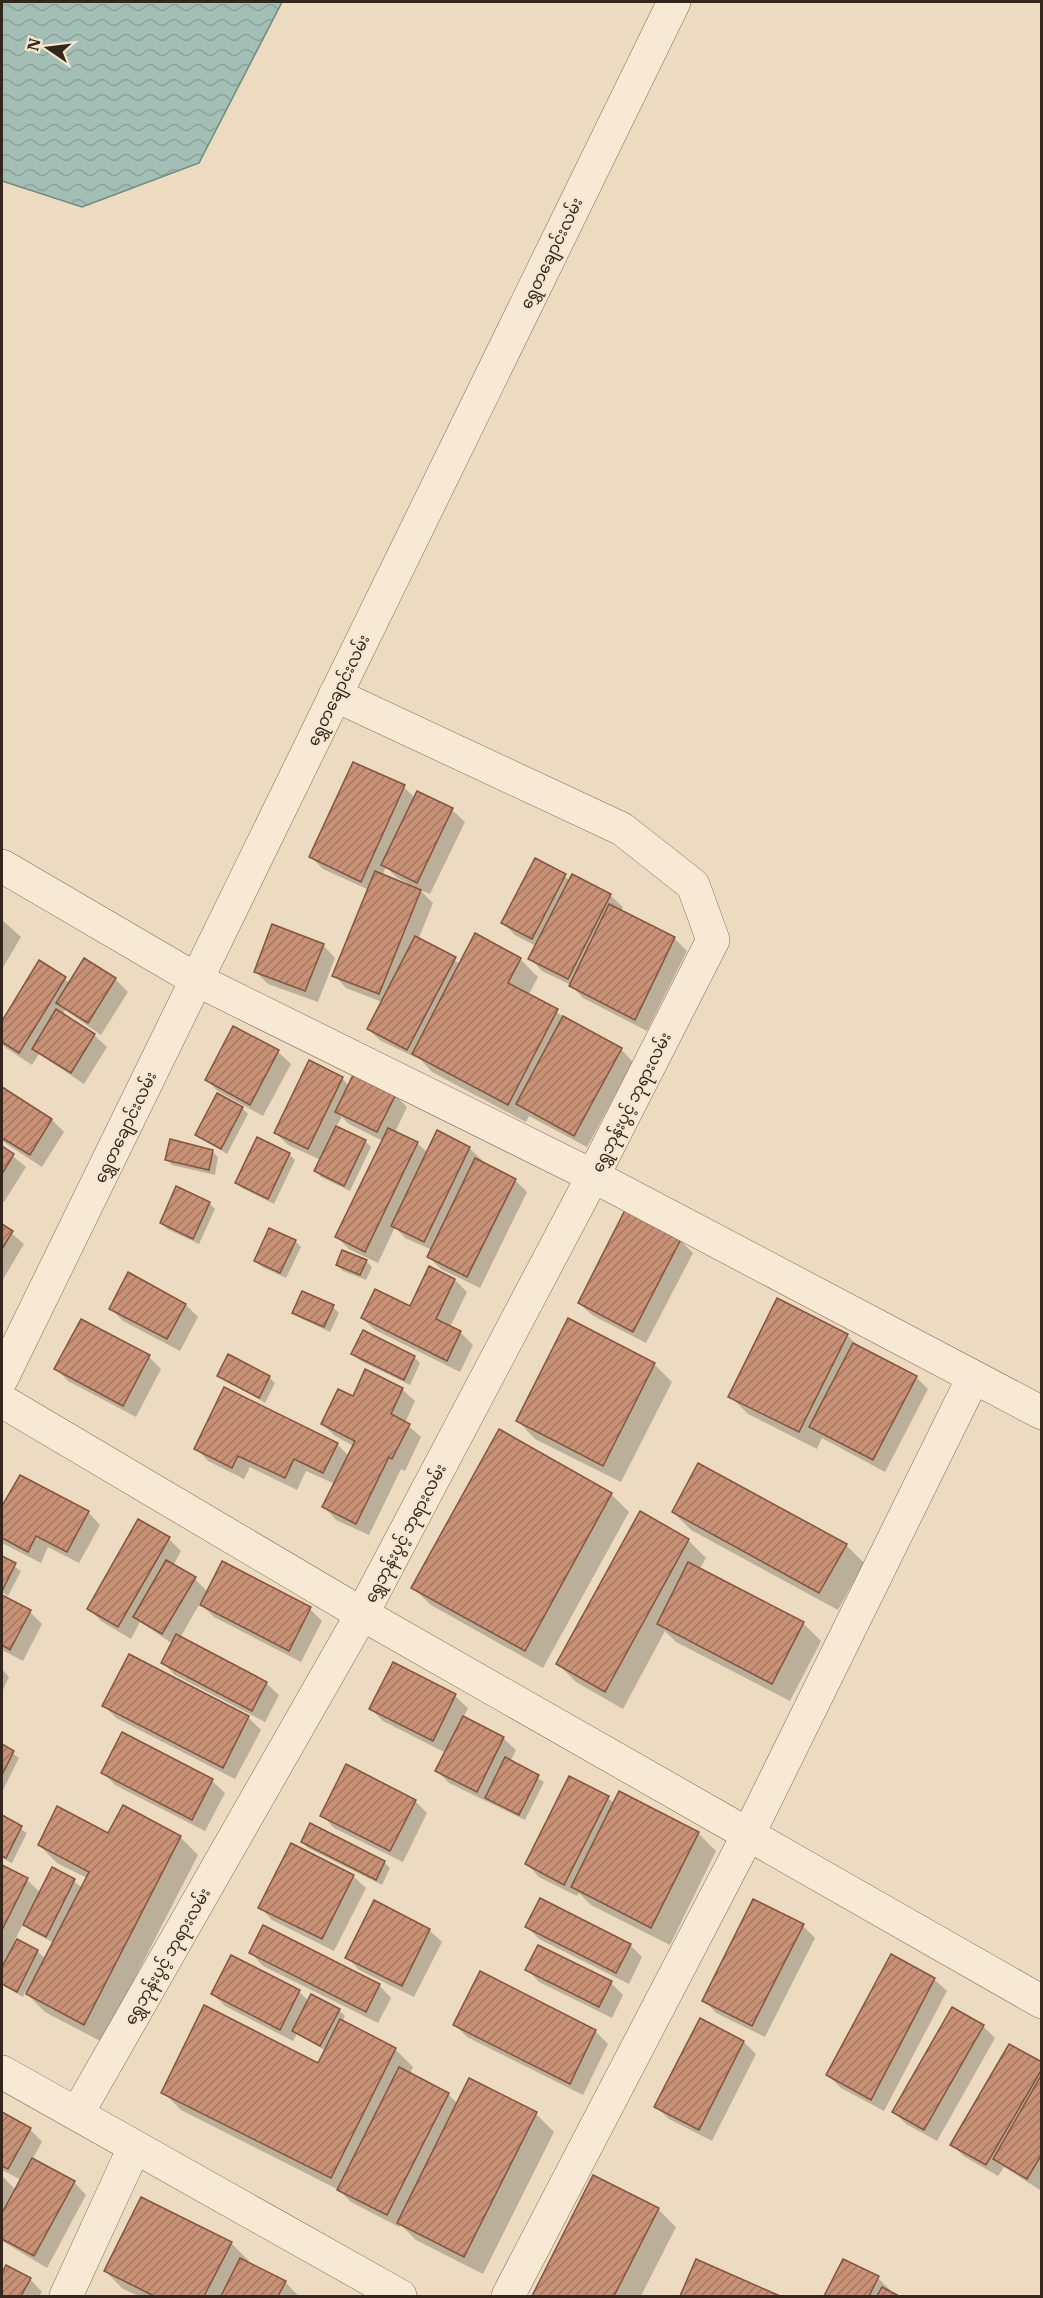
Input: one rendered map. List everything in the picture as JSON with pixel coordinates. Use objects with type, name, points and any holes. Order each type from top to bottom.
[{"type":"street","name":"ရွှေတချောင်းလမ်း","points":[[2,1378],[674,2]]},
{"type":"street","name":"ရွှေဘုန်းပွင့် ဘုရားလမ်း","points":[[77,2114],[362,1614],[593,1176],[713,940],[693,885],[622,828],[335,695]]},
{"type":"street","points":[[2,866],[197,981],[593,1176],[1041,1413]]},
{"type":"street","points":[[508,2296],[749,1833],[973,1378]]},
{"type":"street","points":[[2,1401],[362,1614],[749,1833],[1041,2002]]},
{"type":"street","points":[[2,2072],[400,2296]]},
{"type":"street","points":[[66,2296],[134,2148]]},
{"type":"water","points":[[2,2],[282,2],[199,163],[82,207],[2,181]]},
{"type":"building","points":[[353,762],[405,785],[361,882],[309,857]]},
{"type":"building","points":[[417,791],[453,808],[417,883],[381,865]]},
{"type":"building","points":[[535,858],[566,874],[532,939],[501,923]]},
{"type":"building","points":[[375,871],[421,890],[379,994],[332,976]]},
{"type":"building","points":[[572,874],[611,894],[568,979],[528,959]]},
{"type":"building","points":[[609,904],[675,937],[635,1020],[569,986]]},
{"type":"building","points":[[272,924],[324,944],[305,991],[254,972]]},
{"type":"building","points":[[475,933],[521,958],[508,983],[558,1009],[508,1105],[412,1054]]},
{"type":"building","points":[[415,936],[456,957],[407,1050],[367,1029]]},
{"type":"building","points":[[84,958],[116,978],[88,1023],[56,1003]]},
{"type":"building","points":[[39,960],[66,977],[19,1053],[2,1042],[2,1021]]},
{"type":"building","points":[[56,1009],[95,1034],[71,1073],[32,1049]]},
{"type":"building","points":[[563,1016],[622,1048],[574,1136],[516,1104]]},
{"type":"building","points":[[233,1026],[279,1050],[250,1105],[205,1080]]},
{"type":"building","points":[[309,1060],[343,1077],[308,1149],[274,1133]]},
{"type":"building","points":[[354,1073],[396,1094],[377,1132],[335,1112]]},
{"type":"building","points":[[2,1087],[52,1119],[30,1155],[2,1138]]},
{"type":"building","points":[[217,1093],[243,1107],[221,1149],[195,1135]]},
{"type":"building","points":[[336,1126],[366,1140],[344,1186],[314,1171]]},
{"type":"building","points":[[388,1128],[418,1142],[365,1252],[335,1237]]},
{"type":"building","points":[[437,1130],[470,1147],[424,1242],[391,1226]]},
{"type":"building","points":[[257,1137],[290,1153],[268,1199],[235,1183]]},
{"type":"building","points":[[170,1139],[213,1150],[209,1170],[165,1160]]},
{"type":"building","points":[[2,1146],[14,1154],[2,1174]]},
{"type":"building","points":[[475,1158],[516,1179],[467,1277],[427,1257]]},
{"type":"building","points":[[176,1186],[210,1202],[193,1239],[160,1223]]},
{"type":"building","points":[[625,1210],[681,1239],[633,1332],[578,1303]]},
{"type":"building","points":[[2,1224],[13,1231],[2,1249]]},
{"type":"building","points":[[269,1228],[296,1240],[280,1273],[254,1261]]},
{"type":"building","points":[[342,1250],[367,1260],[360,1275],[336,1265]]},
{"type":"building","points":[[429,1266],[455,1279],[436,1319],[461,1331],[447,1361],[361,1318],[375,1289],[410,1306]]},
{"type":"building","points":[[128,1272],[186,1304],[167,1339],[109,1309]]},
{"type":"building","points":[[302,1291],[334,1305],[324,1327],[292,1313]]},
{"type":"building","points":[[777,1298],[848,1334],[799,1432],[728,1397]]},
{"type":"building","points":[[568,1318],[655,1363],[603,1466],[516,1421]]},
{"type":"building","points":[[81,1319],[150,1355],[123,1406],[54,1369]]},
{"type":"building","points":[[363,1330],[415,1356],[404,1380],[351,1354]]},
{"type":"building","points":[[853,1343],[917,1376],[873,1460],[809,1427]]},
{"type":"building","points":[[228,1354],[270,1376],[259,1398],[217,1376]]},
{"type":"building","points":[[365,1369],[403,1388],[391,1414],[410,1424],[392,1459],[389,1457],[356,1524],[322,1507],[355,1441],[321,1424],[338,1389],[353,1396]]},
{"type":"building","points":[[224,1387],[338,1443],[323,1473],[294,1459],[285,1478],[238,1456],[232,1468],[194,1449]]},
{"type":"building","points":[[499,1429],[612,1493],[525,1651],[411,1588]]},
{"type":"building","points":[[698,1463],[847,1544],[819,1593],[672,1512]]},
{"type":"building","points":[[20,1475],[89,1511],[67,1552],[36,1536],[28,1552],[2,1538],[2,1506]]},
{"type":"building","points":[[640,1511],[689,1539],[605,1692],[556,1664]]},
{"type":"building","points":[[138,1519],[170,1537],[118,1627],[87,1609]]},
{"type":"building","points":[[2,1556],[16,1563],[2,1591]]},
{"type":"building","points":[[166,1560],[196,1577],[162,1634],[133,1617]]},
{"type":"building","points":[[222,1561],[311,1607],[289,1651],[200,1605]]},
{"type":"building","points":[[688,1562],[804,1622],[772,1684],[657,1624]]},
{"type":"building","points":[[2,1595],[31,1610],[10,1650],[2,1645]]},
{"type":"building","points":[[176,1634],[267,1682],[252,1711],[161,1663]]},
{"type":"building","points":[[129,1654],[249,1716],[223,1768],[102,1706]]},
{"type":"building","points":[[393,1662],[456,1694],[433,1741],[369,1709]]},
{"type":"building","points":[[463,1716],[504,1737],[477,1792],[435,1771]]},
{"type":"building","points":[[122,1732],[213,1779],[192,1820],[101,1773]]},
{"type":"building","points":[[2,1744],[14,1751],[2,1775]]},
{"type":"building","points":[[505,1757],[539,1775],[519,1815],[485,1798]]},
{"type":"building","points":[[346,1764],[416,1800],[390,1851],[320,1816]]},
{"type":"building","points":[[569,1776],[609,1796],[564,1885],[525,1864]]},
{"type":"building","points":[[619,1791],[699,1832],[651,1928],[571,1887]]},
{"type":"building","points":[[123,1805],[181,1836],[84,2025],[26,1994],[89,1872],[38,1845],[57,1806],[108,1833]]},
{"type":"building","points":[[2,1815],[22,1826],[6,1858],[2,1856]]},
{"type":"building","points":[[310,1823],[385,1861],[376,1880],[301,1842]]},
{"type":"building","points":[[291,1843],[354,1875],[322,1939],[258,1908]]},
{"type":"building","points":[[2,1865],[28,1878],[2,1930]]},
{"type":"building","points":[[52,1867],[75,1879],[46,1937],[23,1925]]},
{"type":"building","points":[[540,1898],[631,1944],[616,1973],[525,1927]]},
{"type":"building","points":[[753,1899],[804,1924],[752,2026],[702,2001]]},
{"type":"building","points":[[374,1900],[430,1929],[402,1986],[345,1958]]},
{"type":"building","points":[[263,1925],[380,1984],[366,2012],[249,1953]]},
{"type":"building","points":[[17,1939],[38,1950],[17,1992],[2,1984],[2,1967]]},
{"type":"building","points":[[538,1945],[612,1981],[599,2007],[525,1970]]},
{"type":"building","points":[[891,1954],[935,1978],[871,2100],[826,2075]]},
{"type":"building","points":[[231,1955],[300,1990],[280,2030],[211,1994]]},
{"type":"building","points":[[480,1971],[596,2030],[570,2084],[453,2025]]},
{"type":"building","points":[[311,1994],[340,2009],[320,2046],[292,2031]]},
{"type":"building","points":[[204,2005],[318,2063],[340,2019],[396,2048],[331,2178],[161,2093]]},
{"type":"building","points":[[952,2007],[984,2025],[924,2130],[892,2112]]},
{"type":"building","points":[[700,2018],[744,2041],[699,2130],[654,2107]]},
{"type":"building","points":[[1009,2044],[1042,2062],[1042,2069],[986,2165],[950,2145]]},
{"type":"building","points":[[399,2067],[449,2093],[387,2215],[337,2190]]},
{"type":"building","points":[[1042,2074],[1042,2154],[1027,2179],[993,2159]]},
{"type":"building","points":[[469,2078],[537,2112],[464,2257],[397,2223]]},
{"type":"building","points":[[2,2112],[31,2128],[8,2169],[2,2166]]},
{"type":"building","points":[[32,2158],[75,2181],[34,2256],[2,2239],[2,2213]]},
{"type":"building","points":[[593,2175],[659,2208],[614,2296],[532,2296]]},
{"type":"building","points":[[141,2197],[232,2242],[204,2296],[154,2296],[104,2271]]},
{"type":"building","points":[[240,2258],[286,2281],[278,2296],[221,2296]]},
{"type":"building","points":[[696,2259],[780,2296],[680,2296]]},
{"type":"building","points":[[843,2259],[879,2276],[869,2296],[824,2296]]},
{"type":"building","points":[[6,2265],[31,2278],[21,2296],[2,2296],[2,2273]]},
{"type":"building","points":[[882,2287],[899,2296],[877,2296]]}]
